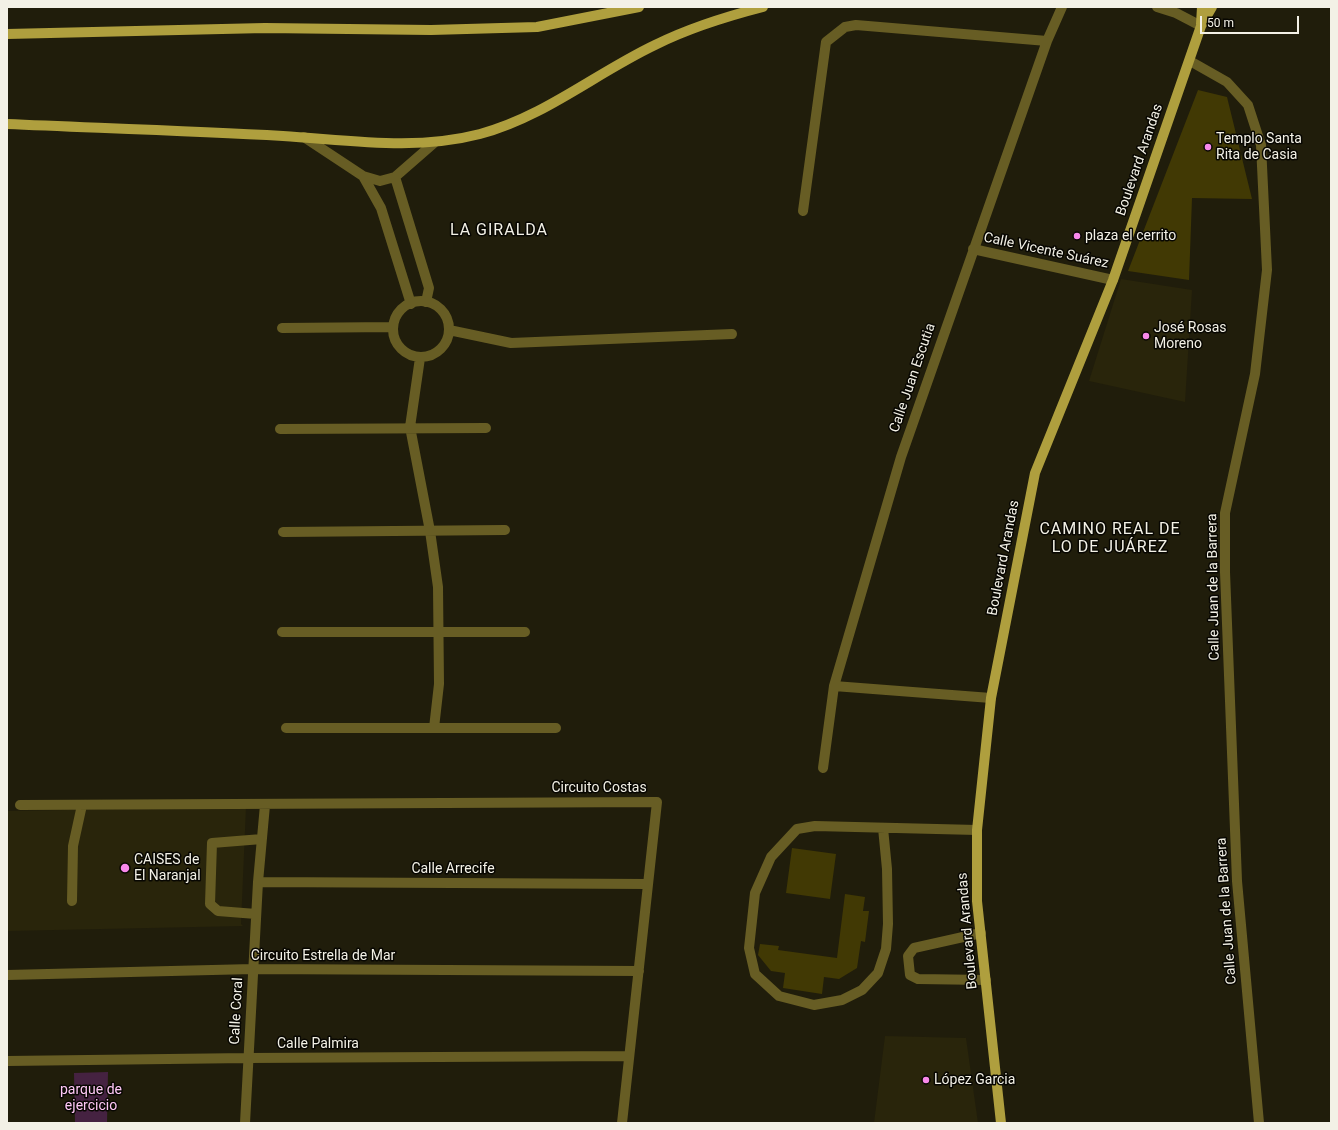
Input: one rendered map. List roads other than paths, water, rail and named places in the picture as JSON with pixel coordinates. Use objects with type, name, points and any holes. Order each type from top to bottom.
[{"type":"main road","points":[[7,34],[265,28],[431,30],[537,27],[639,7]]},
{"type":"main road","points":[[7,124],[304,137],[385,143],[434,143],[479,134],[509,125],[558,100],[656,44],[763,7]]},
{"type":"main road","name":"Boulevard Arandas","points":[[1201,26],[1202,7]]},
{"type":"main road","name":"Boulevard Arandas","points":[[1001,1123],[977,901],[977,830],[991,698],[1035,473],[1113,280],[1201,26],[1212,7]]},
{"type":"street","name":"Calle Juan Escutia","points":[[824,768],[834,686],[901,457],[1047,40],[1062,7]]},
{"type":"street","points":[[1157,7],[1176,12],[1201,26]]},
{"type":"street","points":[[803,211],[826,42],[845,27],[856,25],[1047,40]]},
{"type":"street","name":"Calle Juan de la Barrera","points":[[1190,61],[1227,82],[1248,105],[1261,145],[1267,270],[1255,374],[1225,513],[1225,565],[1237,881],[1259,1123]]},
{"type":"street","points":[[304,137],[364,176],[380,181],[395,177],[434,143]]},
{"type":"street","points":[[364,176],[380,208],[411,304]]},
{"type":"street","points":[[395,177],[429,288],[426,302]]},
{"type":"street","name":"Calle Vicente Suárez","points":[[973,249],[1113,280]]},
{"type":"street","points":[[426,302],[438,307],[447,317],[449,330],[446,343],[437,353],[420,358],[412,356],[401,349],[395,339],[393,327],[396,317],[402,308],[411,304],[426,302]]},
{"type":"street","points":[[282,328],[393,327]]},
{"type":"street","points":[[449,330],[511,343],[732,334]]},
{"type":"street","points":[[420,358],[410,427],[430,531],[438,587],[439,684],[434,728]]},
{"type":"street","points":[[280,428],[486,428]]},
{"type":"street","points":[[283,532],[505,530]]},
{"type":"street","points":[[282,632],[525,632]]},
{"type":"street","points":[[834,686],[991,698]]},
{"type":"street","points":[[286,728],[556,728]]},
{"type":"street","name":"Circuito Costas","points":[[266,805],[657,802],[622,1123]]},
{"type":"street","points":[[20,805],[266,805]]},
{"type":"street","points":[[72,901],[73,846],[82,805]]},
{"type":"street","name":"Calle Coral","points":[[245,1123],[258,882],[266,805]]},
{"type":"street","points":[[883,828],[887,869],[888,924],[886,949],[878,973],[862,990],[842,1000],[814,1005],[779,996],[755,974],[750,948],[755,893],[771,857],[797,829],[815,826],[977,830]]},
{"type":"street","points":[[256,914],[218,911],[210,904],[212,843],[262,839]]},
{"type":"street","name":"Calle Arrecife","points":[[258,882],[648,884]]},
{"type":"street","points":[[981,933],[914,948],[908,956],[908,962],[910,975],[918,979],[986,980]]},
{"type":"street","name":"Circuito Estrella de Mar","points":[[7,975],[253,969],[639,971]]},
{"type":"street","name":"Calle Palmira","points":[[7,1062],[248,1058],[629,1056]]},
{"type":"place","name":"Templo Santa Rita de Casia","points":[[1208,147]]},
{"type":"place","name":"plaza el cerrito","points":[[1077,236]]},
{"type":"place","name":"José Rosas Moreno","points":[[1146,336]]},
{"type":"place","name":"CAISES de El Naranjal","points":[[125,868]]},
{"type":"place","name":"López Garcia","points":[[926,1080]]},
{"type":"district","name":"LA GIRALDA","points":[[499,231]]},
{"type":"district","name":"CAMINO REAL DE LO DE JUÁREZ","points":[[1110,539]]},
{"type":"park label","name":"parque de ejercicio","points":[[91,1098]]}]
